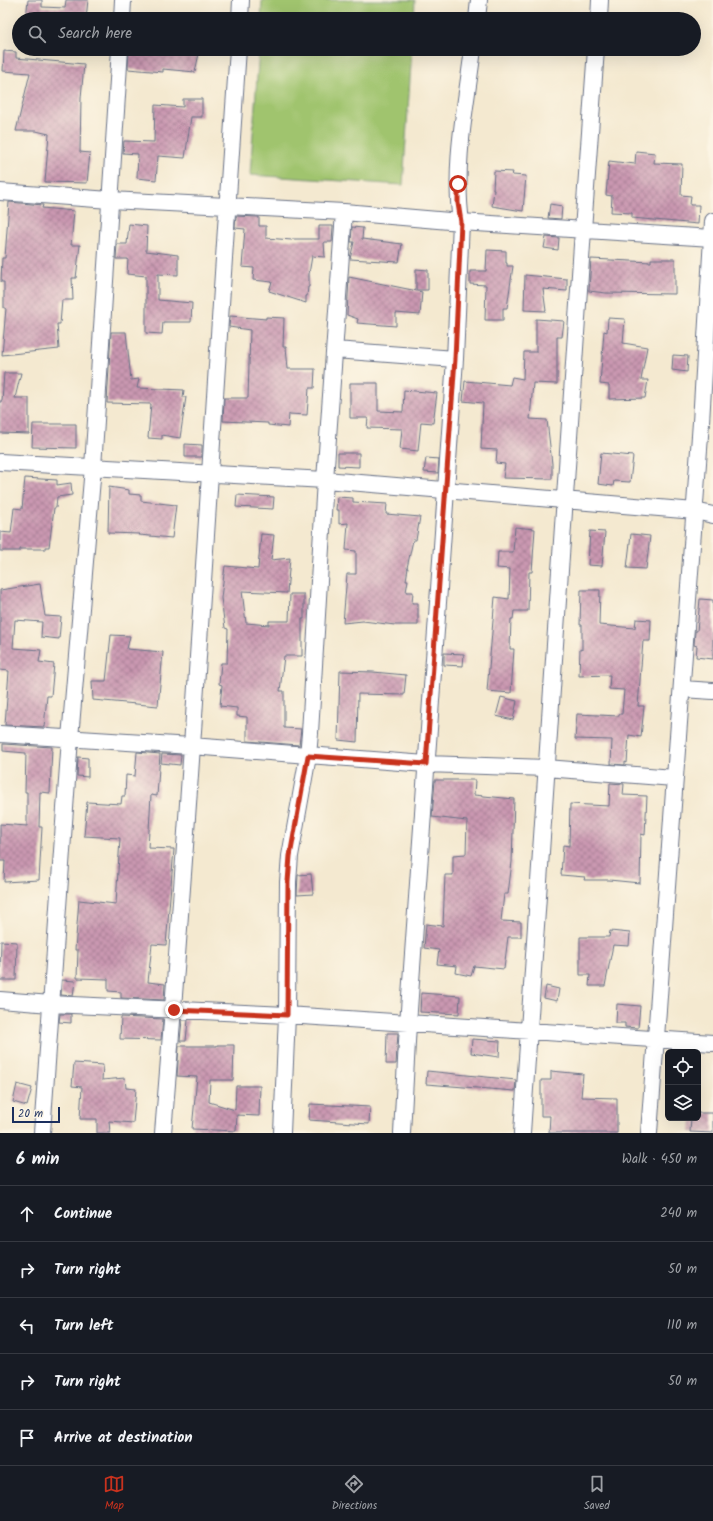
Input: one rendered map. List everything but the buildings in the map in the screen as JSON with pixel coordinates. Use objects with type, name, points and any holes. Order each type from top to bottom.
[{"type":"street","points":[[122,12],[123,0]]},
{"type":"street","points":[[240,12],[241,0]]},
{"type":"street","points":[[478,12],[479,0]]},
{"type":"street","points":[[599,12],[600,0]]},
{"type":"street","points":[[42,1133],[70,738],[93,467],[120,56]]},
{"type":"street","points":[[164,1133],[174,1010],[191,746],[211,475],[238,56]]},
{"type":"street","points":[[402,1133],[408,1024],[455,359],[461,222],[458,203],[459,163],[472,56]]},
{"type":"street","points":[[522,1133],[595,56]]},
{"type":"street","points":[[0,192],[227,207],[344,212],[461,222],[712,238]]},
{"type":"street","points":[[282,1133],[287,1015],[288,882],[290,856],[308,756],[325,480],[344,212]]},
{"type":"street","points":[[649,1133],[674,778],[695,511],[707,423],[713,221]]},
{"type":"street","points":[[335,350],[455,359]]},
{"type":"street","points":[[0,462],[211,475],[325,480],[695,511],[713,515]]},
{"type":"street","points":[[682,689],[713,691]]},
{"type":"street","points":[[0,734],[191,746],[426,764],[546,768],[674,778]]},
{"type":"street","points":[[0,1000],[51,1004],[287,1015],[713,1043]]},
{"type":"green space","points":[[262,0],[415,0],[414,12],[261,12]]},
{"type":"green space","points":[[258,56],[412,56],[403,185],[250,175]]},
{"type":"route","points":[[174,1010],[287,1015],[287,914],[290,856],[308,756],[426,764],[455,359],[461,222],[458,203],[458,184]]}]
